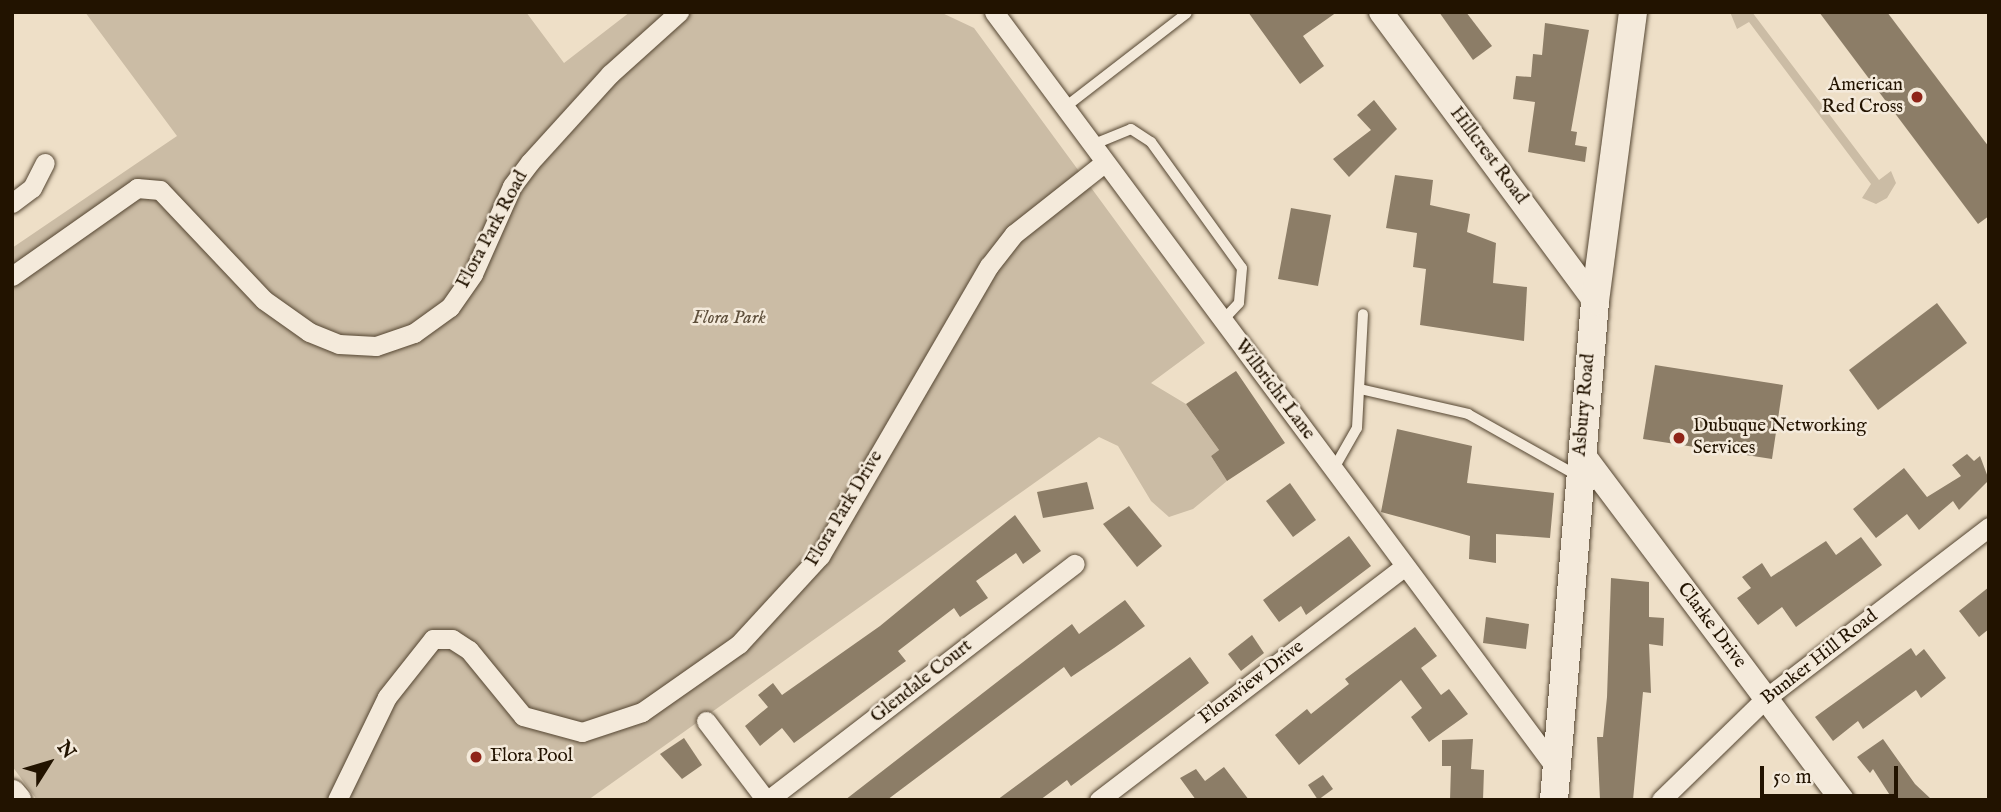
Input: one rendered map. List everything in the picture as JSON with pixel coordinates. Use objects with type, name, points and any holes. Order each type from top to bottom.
[{"type":"main road","name":"Asbury Road","points":[[1554,800],[1595,301],[1633,12]]},
{"type":"main road","points":[[12,794],[17,800]]},
{"type":"street","name":"Flora Park Road","points":[[12,276],[137,188],[160,190],[264,300],[309,332],[339,344],[376,346],[414,333],[450,307],[473,274],[503,205],[530,162],[610,74],[679,12]]},
{"type":"street","name":"Hillcrest Road","points":[[1381,12],[1595,301]]},
{"type":"street","name":"Wilbricht Lane","points":[[994,15],[1555,767]]},
{"type":"street","points":[[12,203],[32,188],[45,163]]},
{"type":"street","name":"Flora Park Drive","points":[[337,800],[387,697],[433,639],[452,639],[469,650],[523,716],[582,732],[642,712],[738,644],[820,555],[989,266],[1014,234],[1104,163]]},
{"type":"street","name":"Clarke Drive","points":[[1580,464],[1766,698],[1842,800]]},
{"type":"street","name":"Bunker Hill Road","points":[[1661,800],[1766,698],[1989,527]]},
{"type":"street","name":"Glendale Court","points":[[767,800],[1075,564]]},
{"type":"street","name":"Floraview Drive","points":[[1099,800],[1404,567]]},
{"type":"street","points":[[706,721],[767,800]]},
{"type":"lane","points":[[1064,108],[1187,13]]},
{"type":"lane","points":[[1092,146],[1131,129],[1151,142],[1242,268],[1239,303],[1222,321]]},
{"type":"lane","points":[[1334,470],[1357,428],[1363,314]]},
{"type":"lane","points":[[1360,389],[1468,414],[1580,464]]},
{"type":"green space","name":"Flora Park","points":[[85,12],[526,12],[564,63],[630,12],[940,12],[974,28],[1205,343],[1151,383],[1186,404],[1219,450],[1211,456],[1227,481],[1193,509],[1169,517],[1151,501],[1118,446],[1099,437],[588,800],[37,800],[12,766],[12,248],[177,136]]},
{"type":"green space","points":[[1730,12],[1752,12],[1879,180],[1891,171],[1896,183],[1887,198],[1876,204],[1862,198],[1871,184],[1749,22],[1737,29]]},
{"type":"building","points":[[1248,12],[1337,12],[1303,36],[1324,66],[1300,84]]},
{"type":"building","points":[[1439,12],[1466,12],[1492,46],[1473,60]]},
{"type":"building","name":"American Red Cross","points":[[1819,12],[1887,12],[1989,147],[1989,216],[1978,224]]},
{"type":"building","points":[[1545,23],[1589,30],[1571,131],[1577,132],[1575,145],[1587,147],[1585,162],[1528,152],[1535,102],[1513,99],[1516,76],[1531,77],[1533,54],[1542,55]]},
{"type":"building","points":[[1374,100],[1397,129],[1349,177],[1333,159],[1371,130],[1357,115]]},
{"type":"building","points":[[1395,175],[1433,180],[1430,205],[1470,214],[1467,232],[1496,243],[1493,283],[1527,287],[1524,341],[1420,325],[1426,269],[1413,267],[1417,233],[1386,228]]},
{"type":"building","points":[[1291,208],[1331,215],[1318,286],[1278,279]]},
{"type":"building","points":[[1937,303],[1967,343],[1878,410],[1849,370]]},
{"type":"building","points":[[1655,365],[1783,385],[1772,459],[1643,439]]},
{"type":"building","points":[[1236,371],[1285,443],[1227,481],[1211,456],[1219,450],[1186,404]]},
{"type":"building","points":[[1397,429],[1472,446],[1467,483],[1554,493],[1550,538],[1496,534],[1496,563],[1469,559],[1470,536],[1381,512]]},
{"type":"building","points":[[1967,454],[1974,461],[1980,456],[1989,480],[1959,510],[1953,501],[1919,530],[1907,514],[1876,538],[1853,509],[1904,468],[1927,497],[1961,476],[1952,465]]},
{"type":"building","points":[[1087,482],[1094,509],[1043,518],[1037,492]]},
{"type":"building","points":[[1290,483],[1316,520],[1293,537],[1266,501]]},
{"type":"building","points":[[1129,506],[1162,546],[1137,567],[1103,524]]},
{"type":"building","points":[[1015,515],[1041,551],[1023,564],[1016,553],[976,581],[988,598],[960,617],[954,608],[898,651],[906,661],[794,743],[782,728],[760,746],[745,726],[768,707],[758,695],[773,683],[782,695],[880,626]]},
{"type":"building","points":[[1349,536],[1371,566],[1306,615],[1301,606],[1279,622],[1263,600]]},
{"type":"building","points":[[1861,537],[1882,565],[1796,627],[1782,607],[1758,625],[1737,598],[1751,588],[1742,577],[1762,563],[1771,577],[1826,541],[1836,555]]},
{"type":"building","points":[[1611,578],[1649,582],[1649,617],[1664,618],[1663,646],[1649,644],[1651,693],[1643,692],[1633,800],[1600,800],[1597,737],[1603,737],[1607,697]]},
{"type":"building","points":[[1989,587],[1989,629],[1979,637],[1959,611]]},
{"type":"building","points":[[1125,600],[1145,626],[1071,677],[1064,667],[887,800],[845,800],[1072,624],[1079,634]]},
{"type":"building","points":[[1486,617],[1529,624],[1526,649],[1483,643]]},
{"type":"building","points":[[1415,627],[1437,656],[1421,668],[1441,695],[1449,689],[1468,714],[1429,742],[1411,717],[1422,708],[1401,680],[1299,765],[1275,735],[1307,709],[1311,714],[1349,684],[1345,679]]},
{"type":"building","points":[[1252,635],[1264,653],[1241,671],[1228,654]]},
{"type":"building","points":[[1911,648],[1916,656],[1924,649],[1946,678],[1921,698],[1916,690],[1863,729],[1858,721],[1833,741],[1815,717]]},
{"type":"building","points":[[1190,657],[1209,683],[1071,786],[1067,780],[1040,800],[997,800]]},
{"type":"building","points":[[684,738],[702,765],[682,779],[660,754]]},
{"type":"building","points":[[1473,739],[1471,769],[1484,770],[1483,800],[1450,800],[1451,766],[1442,766],[1442,740]]},
{"type":"building","points":[[1883,739],[1915,784],[1932,800],[1893,800],[1873,769],[1870,773],[1857,757]]},
{"type":"building","points":[[1224,767],[1249,800],[1196,800],[1180,778],[1196,769],[1205,781]]},
{"type":"building","points":[[1323,775],[1333,789],[1318,800],[1308,785]]},
{"type":"place","name":"American Red Cross","points":[[1917,97]]},
{"type":"place","name":"Dubuque Networking Services","points":[[1679,438]]},
{"type":"place","name":"Flora Pool","points":[[476,757]]}]
